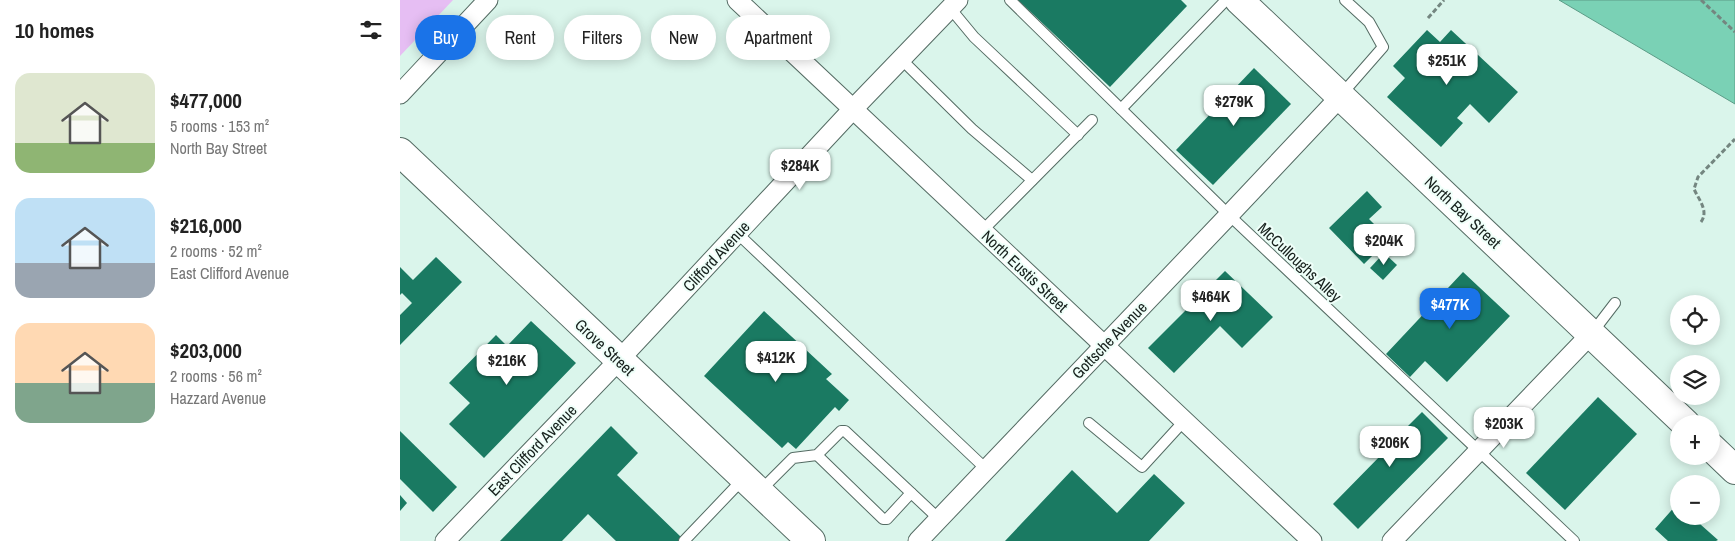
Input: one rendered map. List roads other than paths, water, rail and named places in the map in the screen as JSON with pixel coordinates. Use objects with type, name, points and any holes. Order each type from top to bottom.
[{"type":"main road","name":"North Bay Street","points":[[1239,0],[1676,415]]},
{"type":"main road","name":"Grove Street","points":[[400,152],[811,541]]},
{"type":"main road","points":[[1720,456],[1735,470]]},
{"type":"street","points":[[400,94],[488,0]]},
{"type":"street","name":"North Eustis Street","points":[[737,0],[1312,541]]},
{"type":"street","name":"Clifford Avenue","points":[[619,360],[953,3]]},
{"type":"street","name":"Gottsche Avenue","points":[[918,541],[1340,96]]},
{"type":"street","points":[[1392,541],[1591,334]]},
{"type":"street","name":"East Clifford Avenue","points":[[445,541],[619,360]]},
{"type":"lane","name":"McCulloughs Alley","points":[[1010,0],[1229,215],[1574,541]]},
{"type":"lane","points":[[1121,109],[1226,0]]},
{"type":"lane","points":[[1340,96],[1383,47],[1369,22],[1345,0]]},
{"type":"lane","points":[[953,3],[974,37],[1078,135]]},
{"type":"lane","points":[[901,60],[972,128],[1032,180]]},
{"type":"lane","points":[[982,231],[1092,120]]},
{"type":"lane","points":[[737,233],[986,469]]},
{"type":"lane","points":[[1591,334],[1615,303]]},
{"type":"lane","points":[[1089,423],[1142,467],[1184,420]]},
{"type":"lane","points":[[684,541],[752,485],[793,458],[816,455],[841,431],[845,431],[939,519]]},
{"type":"lane","points":[[816,455],[883,519],[887,519],[911,493]]}]
